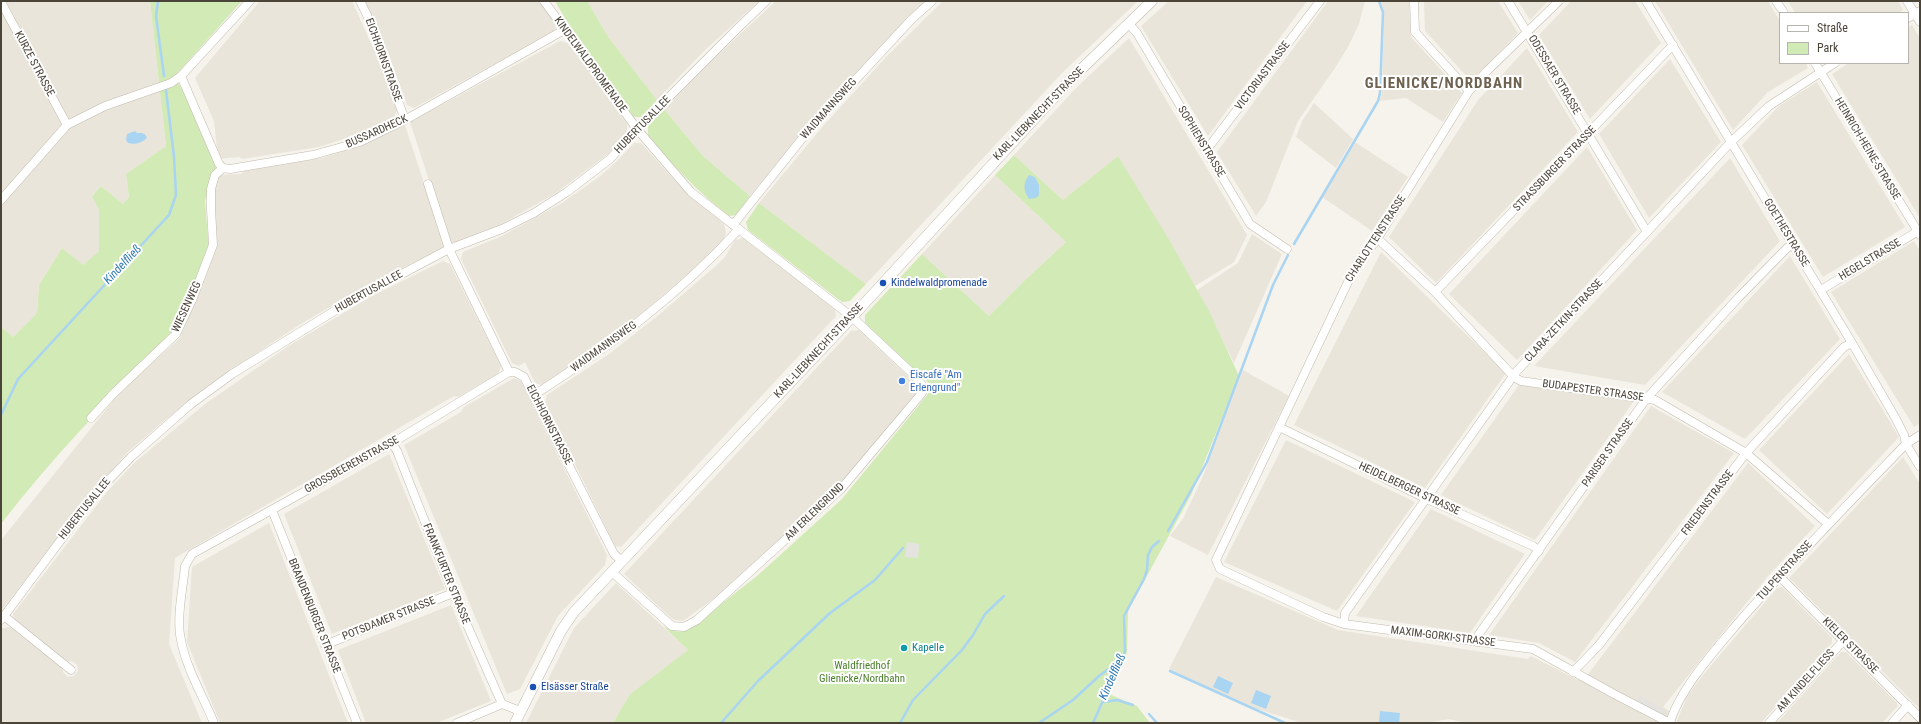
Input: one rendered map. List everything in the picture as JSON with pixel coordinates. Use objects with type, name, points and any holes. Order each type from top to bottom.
[{"type":"street","points":[[1,200],[67,125],[105,106],[171,83],[181,76],[250,1]]},
{"type":"street","name":"EICHHORNSTRASSE","points":[[360,1],[367,14],[405,120]]},
{"type":"street","name":"KINDELWALDPROMENADE","points":[[544,1],[637,129],[691,192],[794,270],[852,317]]},
{"type":"street","name":"HUBERTUSALLEE","points":[[2,618],[96,493],[131,457],[191,404],[232,374],[348,302],[449,250],[502,229],[534,213],[560,196],[610,159],[637,129],[766,1]]},
{"type":"street","name":"WAIDMANNSWEG","points":[[534,395],[591,358],[657,308],[712,259],[809,130],[911,20],[932,1]]},
{"type":"street","name":"KARL-LIEBKNECHT-STRASSE","points":[[515,723],[567,621],[852,317],[1070,80],[1152,1]]},
{"type":"street","name":"VICTORIASTRASSE","points":[[1204,148],[1210,144],[1320,1]]},
{"type":"street","points":[[1414,1],[1415,32],[1469,91]]},
{"type":"street","name":"ODESSAER STRASSE","points":[[1508,1],[1647,232]]},
{"type":"street","name":"CHARLOTTENSTRASSE","points":[[1216,560],[1358,262],[1377,238],[1469,91],[1487,71],[1559,1]]},
{"type":"street","name":"GOETHESTRASSE","points":[[1646,1],[1821,290],[1896,419],[1906,444],[1920,467]]},
{"type":"street","points":[[1776,1],[1783,12]]},
{"type":"street","points":[[1907,1],[1920,22]]},
{"type":"street","name":"KURZE STRASSE","points":[[1,2],[67,125]]},
{"type":"street","name":"SOPHIENSTRASSE","points":[[1129,24],[1137,33],[1250,224],[1287,249]]},
{"type":"street","name":"BUSSARDHECK","points":[[222,168],[230,169],[279,162],[328,152],[360,142],[405,120],[564,30]]},
{"type":"street","name":"STRASSBURGER STRASSE","points":[[1435,292],[1589,134],[1673,45]]},
{"type":"street","name":"HEINRICH-HEINE-STRASSE","points":[[1815,64],[1919,232]]},
{"type":"street","name":"CLARA-ZETKIN-STRASSE","points":[[1344,624],[1345,613],[1514,377],[1516,372],[1731,142],[1769,106],[1833,64]]},
{"type":"street","points":[[181,76],[216,159],[222,168]]},
{"type":"street","name":"WIESENWEG","points":[[91,418],[113,394],[176,334],[192,300],[213,245],[211,189],[215,175],[222,168]]},
{"type":"street","points":[[428,184],[449,250],[508,372]]},
{"type":"street","name":"HEGELSTRASSE","points":[[1821,290],[1919,232]]},
{"type":"street","points":[[1377,238],[1435,292],[1514,377]]},
{"type":"street","name":"PARISER STRASSE","points":[[1477,642],[1479,634],[1646,399],[1739,297],[1787,248],[1793,244]]},
{"type":"street","name":"AM ERLENGRUND","points":[[612,572],[672,626],[684,627],[697,620],[842,489],[922,394],[923,390],[921,382],[852,317]]},
{"type":"street","name":"FRIEDENSTRASSE","points":[[1573,672],[1599,645],[1746,453],[1844,347],[1852,343]]},
{"type":"street","name":"EICHHORNSTRASSE","points":[[508,372],[515,372],[524,377],[614,554],[622,561]]},
{"type":"street","name":"GROSSBEERENSTRASSE","points":[[214,723],[180,640],[179,629],[185,566],[192,554],[392,443],[508,372]]},
{"type":"street","name":"BUDAPESTER STRASSE","points":[[1514,377],[1521,381],[1655,400],[1746,453],[1828,524]]},
{"type":"street","name":"HEIDELBERGER STRASSE","points":[[1279,427],[1427,499],[1533,546],[1539,551]]},
{"type":"street","name":"TULPENSTRASSE","points":[[1670,723],[1673,713],[1683,695],[1717,648],[1779,576],[1906,444],[1920,435]]},
{"type":"street","name":"FRANKFURTER STRASSE","points":[[392,443],[397,451],[453,593],[502,704]]},
{"type":"street","name":"BRANDENBURGER STRASSE","points":[[272,510],[357,723]]},
{"type":"street","name":"MAXIM-GORKI-STRASSE","points":[[1216,560],[1220,569],[1323,617],[1344,624],[1533,649],[1573,672],[1670,723]]},
{"type":"street","name":"KIELER STRASSE","points":[[1779,576],[1920,718]]},
{"type":"street","name":"POTSDAMER STRASSE","points":[[325,645],[453,593]]},
{"type":"street","points":[[2,618],[71,670]]},
{"type":"street","name":"AM KINDELFLIESS","points":[[1769,723],[1844,640]]},
{"type":"street","points":[[456,723],[502,704],[520,711]]},
{"type":"street","points":[[1892,723],[1908,705]]},
{"type":"shaded area","points":[[1,1],[150,1],[166,146],[126,174],[129,197],[123,204],[101,186],[92,195],[99,210],[99,251],[83,266],[62,248],[39,285],[37,313],[13,337],[1,327]]},
{"type":"shaded area","points":[[260,1],[352,1],[386,77],[397,110],[394,118],[356,135],[319,147],[242,159],[239,157],[218,159],[214,121],[195,78]]},
{"type":"shaded area","points":[[365,1],[544,1],[557,24],[554,31],[414,108],[407,105],[388,52]]},
{"type":"shaded area","points":[[587,1],[759,1],[703,52],[657,100],[609,38]]},
{"type":"shaded area","points":[[776,1],[926,1],[800,136],[750,196],[703,156],[664,109],[711,61]]},
{"type":"shaded area","points":[[943,1],[1138,1],[1062,73],[866,284],[759,203],[824,125],[888,55]]},
{"type":"shaded area","points":[[1169,1],[1307,1],[1208,136],[1141,26]]},
{"type":"shaded area","points":[[1328,1],[1365,1],[1359,24],[1349,45],[1298,121],[1266,202],[1256,216],[1217,152]]},
{"type":"shaded area","points":[[1381,1],[1409,1],[1411,37],[1462,93],[1443,122],[1406,98],[1379,101],[1382,93],[1384,11]]},
{"type":"shaded area","points":[[1424,1],[1498,1],[1518,33],[1471,81],[1425,31]]},
{"type":"shaded area","points":[[1518,1],[1548,1],[1530,20]]},
{"type":"shaded area","points":[[1571,1],[1635,1],[1661,43],[1590,119],[1539,35]]},
{"type":"shaded area","points":[[1655,1],[1768,1],[1779,19],[1779,64],[1806,64],[1808,68],[1768,92],[1733,130]]},
{"type":"shaded area","points":[[1788,1],[1898,1],[1903,10],[1900,12],[1794,12]]},
{"type":"shaded area","points":[[1912,25],[1920,38],[1920,218],[1832,74],[1847,64],[1909,64],[1909,26]]},
{"type":"shaded area","points":[[1129,38],[1247,235],[1234,262],[1195,286],[1118,156],[1063,200],[1014,155],[1077,87]]},
{"type":"shaded area","points":[[560,41],[568,43],[627,124],[627,133],[608,154],[556,193],[498,226],[450,245],[410,122]]},
{"type":"shaded area","points":[[1527,48],[1578,132],[1436,283],[1389,237],[1478,100]]},
{"type":"shaded area","points":[[1670,59],[1721,142],[1649,218],[1599,134]]},
{"type":"shaded area","points":[[1817,82],[1905,227],[1823,277],[1742,145],[1779,106]]},
{"type":"shaded area","points":[[1314,103],[1353,139],[1336,168],[1296,137],[1302,121]]},
{"type":"shaded area","points":[[405,125],[445,247],[370,284],[299,325],[230,371],[165,420],[127,453],[98,485],[1,611],[1,540],[121,391],[180,338],[217,245],[213,210],[215,189],[219,175],[241,174],[244,171],[322,158],[360,146]]},
{"type":"shaded area","points":[[1355,142],[1408,177],[1372,231],[1322,197]]},
{"type":"shaded area","points":[[634,143],[641,143],[676,182],[724,224],[726,233],[723,241],[709,256],[636,318],[585,357],[542,385],[535,383],[525,362],[519,366],[512,363],[461,259],[463,252],[502,236],[562,203],[599,177]]},
{"type":"shaded area","points":[[1587,147],[1637,230],[1517,360],[1449,294]]},
{"type":"shaded area","points":[[1730,158],[1780,241],[1645,385],[1534,366]]},
{"type":"shaded area","points":[[995,175],[1066,242],[989,316],[922,254]]},
{"type":"shaded area","points":[[1252,234],[1282,254],[1234,363],[1197,290],[1238,263]]},
{"type":"shaded area","points":[[743,238],[835,309],[836,316],[621,547],[615,546],[545,403],[547,395],[609,354],[660,314],[717,265],[725,257],[735,240]]},
{"type":"shaded area","points":[[1914,241],[1920,251],[1920,423],[1914,427],[1831,292]]},
{"type":"shaded area","points":[[1381,252],[1506,373],[1425,488],[1294,425]]},
{"type":"shaded area","points":[[1790,256],[1840,339],[1745,439],[1662,392]]},
{"type":"shaded area","points":[[443,261],[450,264],[501,366],[498,374],[458,397],[454,396],[175,558],[169,644],[202,723],[1,723],[2,628],[10,627],[62,667],[63,672],[68,677],[73,676],[78,671],[77,665],[72,661],[66,662],[14,622],[13,614],[107,492],[134,463],[205,404],[290,345],[372,296]]},
{"type":"shaded area","points":[[859,330],[917,385],[918,390],[865,457],[835,491],[751,568],[716,597],[683,621],[671,618],[624,574],[851,331]]},
{"type":"shaded area","points":[[1849,354],[1899,437],[1827,514],[1759,450]]},
{"type":"shaded area","points":[[1243,370],[1289,396],[1208,555],[1170,536],[1184,517],[1203,476]]},
{"type":"shaded area","points":[[514,378],[521,381],[607,555],[605,565],[558,616],[520,689],[507,694],[404,445],[461,412],[464,407]]},
{"type":"shaded area","points":[[1521,382],[1634,401],[1535,540],[1441,495]]},
{"type":"shaded area","points":[[1651,406],[1734,453],[1575,662],[1539,643],[1489,635]]},
{"type":"shaded area","points":[[1286,440],[1415,502],[1337,611],[1224,562]]},
{"type":"shaded area","points":[[389,454],[445,589],[332,634],[284,514]]},
{"type":"shaded area","points":[[1903,457],[1920,484],[1920,709],[1789,578]]},
{"type":"shaded area","points":[[1748,463],[1815,526],[1768,576],[1663,707],[1671,712],[1669,720],[1586,677]]},
{"type":"shaded area","points":[[1431,509],[1525,554],[1470,633],[1356,616]]},
{"type":"shaded area","points":[[269,523],[348,723],[220,723],[187,642],[192,567]]},
{"type":"shaded area","points":[[907,542],[919,544],[918,558],[905,557]]},
{"type":"shaded area","points":[[1216,577],[1338,630],[1528,659],[1531,656],[1578,680],[1579,678],[1665,723],[1466,723],[1449,719],[1427,723],[1302,723],[1248,706],[1169,669]]},
{"type":"shaded area","points":[[616,583],[688,650],[630,694],[613,723],[526,723],[574,628]]},
{"type":"shaded area","points":[[1782,587],[1832,638],[1832,643],[1761,723],[1676,723],[1688,695],[1703,675],[1777,588]]},
{"type":"shaded area","points":[[451,605],[491,701],[436,723],[366,723],[338,650]]},
{"type":"shaded area","points":[[1841,652],[1846,652],[1897,703],[1897,707],[1882,723],[1777,723]]},
{"type":"shaded area","points":[[1640,696],[1667,711],[1665,717],[1636,702]]},
{"type":"green space","points":[[150,1],[242,1],[174,77],[190,101],[216,167],[205,201],[209,249],[182,320],[173,334],[62,450],[1,524],[1,327],[13,337],[37,313],[39,285],[62,248],[83,265],[99,251],[99,210],[92,196],[101,186],[123,204],[129,197],[126,174],[166,146]]},
{"type":"green space","points":[[555,1],[587,1],[609,38],[657,100],[641,117],[634,117],[613,89],[582,46]]},
{"type":"green space","points":[[664,109],[703,156],[750,196],[737,215],[729,216],[696,188],[666,157],[648,135],[648,126]]},
{"type":"green space","name":"Waldfriedhof Glienicke/Nordbahn","points":[[1014,155],[1063,200],[1118,156],[1171,243],[1209,311],[1239,376],[1191,495],[1128,611],[1127,653],[1109,694],[1137,706],[1150,723],[613,723],[630,694],[688,650],[663,626],[676,631],[686,631],[757,576],[842,499],[928,394],[930,384],[865,323],[865,315],[922,254],[989,316],[1066,242],[995,175]]},
{"type":"green space","points":[[759,203],[866,284],[850,301],[842,302],[748,230],[746,222]]},
{"type":"water","points":[[135,131],[137,133],[144,134],[147,138],[138,143],[128,143],[126,140],[127,134]]},
{"type":"water","points":[[1029,175],[1035,177],[1039,185],[1039,195],[1036,198],[1029,199],[1024,187]]},
{"type":"water","points":[[1218,676],[1233,683],[1228,694],[1213,687]]},
{"type":"water","points":[[1256,690],[1271,696],[1266,709],[1251,703]]},
{"type":"water","points":[[1380,711],[1400,713],[1399,723],[1379,723]]},
{"type":"waterway","name":"Kindelfließ","points":[[158,1],[156,16],[164,76]]},
{"type":"waterway","points":[[1294,244],[1378,101],[1380,93],[1383,12],[1379,1]]},
{"type":"waterway","name":"Kindelfließ","points":[[1,415],[18,379],[169,215],[176,195],[174,157],[166,90]]},
{"type":"waterway","points":[[1168,531],[1207,462],[1273,285],[1288,255]]},
{"type":"waterway","name":"Kindelfließ","points":[[1093,723],[1125,651],[1124,616],[1144,579],[1147,570],[1148,555],[1152,547],[1159,541]]},
{"type":"waterway","points":[[721,723],[758,681],[830,613],[875,580],[903,548]]},
{"type":"waterway","points":[[900,723],[913,700],[962,650],[985,614],[1004,596]]},
{"type":"waterway","points":[[1039,723],[1073,700],[1099,676],[1121,660]]},
{"type":"waterway","name":"Kindelfließ","points":[[1170,671],[1285,723]]},
{"type":"waterway","points":[[1103,702],[1117,700],[1133,705]]},
{"type":"waterway","name":"Kindelfließ","points":[[1149,714],[1157,723]]},
{"type":"place","name":"Kindelwaldpromenade","points":[[883,283]]},
{"type":"place","name":"Eiscafé \"Am Erlengrund\"","points":[[902,381]]},
{"type":"place","name":"Kapelle","points":[[904,648]]},
{"type":"place","name":"Elsässer Straße","points":[[533,687]]},
{"type":"district","name":"GLIENICKE/NORDBAHN","points":[[1444,84]]}]
